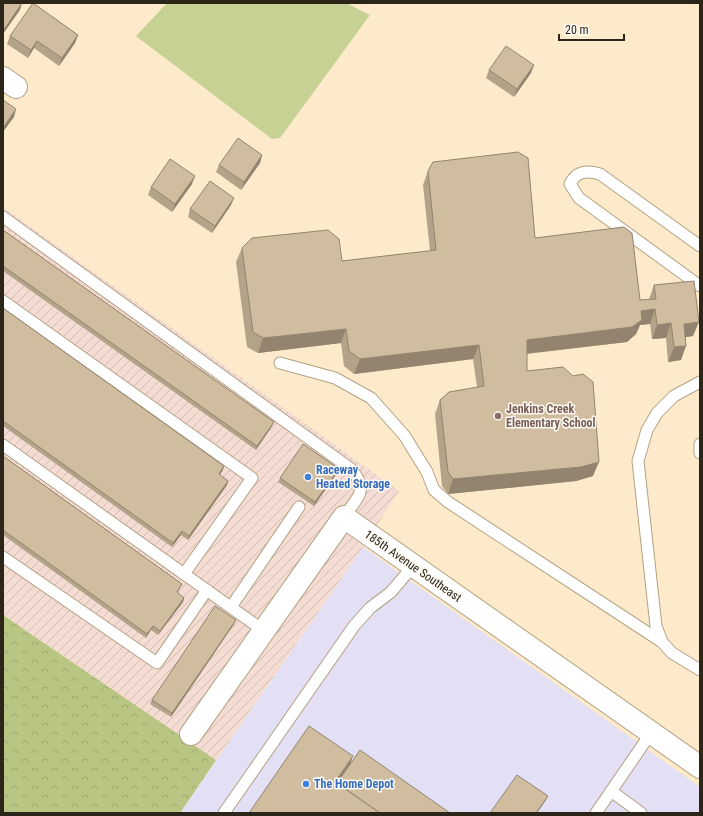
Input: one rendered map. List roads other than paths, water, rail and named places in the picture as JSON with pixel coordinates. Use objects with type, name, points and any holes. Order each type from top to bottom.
[{"type":"street","name":"185th Avenue Southeast","points":[[344,518],[700,767]]},
{"type":"street","points":[[191,734],[344,518]]},
{"type":"lane","points":[[700,246],[600,174],[591,171],[578,173],[573,177],[570,184],[579,198],[700,286]]},
{"type":"lane","points":[[3,216],[352,469],[362,483],[362,489],[344,518]]},
{"type":"lane","points":[[3,301],[252,478],[184,574]]},
{"type":"lane","points":[[280,363],[335,378],[371,398],[404,435],[427,472],[434,490],[448,502],[662,642],[672,653],[700,670]]},
{"type":"lane","points":[[662,642],[656,626],[638,461],[647,430],[656,413],[674,396],[700,382]]},
{"type":"lane","points":[[700,444],[700,453]]},
{"type":"lane","points":[[3,445],[264,630]]},
{"type":"lane","points":[[230,607],[299,507]]},
{"type":"lane","points":[[3,557],[157,663],[207,590]]},
{"type":"lane","points":[[224,813],[354,626],[370,608],[391,592],[413,566]]},
{"type":"lane","points":[[596,813],[651,733]]},
{"type":"lane","points":[[611,791],[641,813]]},
{"type":"place","name":"Jenkins Creek Elementary School","points":[[498,416]]},
{"type":"place","name":"Raceway Heated Storage","points":[[308,477]]},
{"type":"place","name":"The Home Depot","points":[[306,784]]}]
